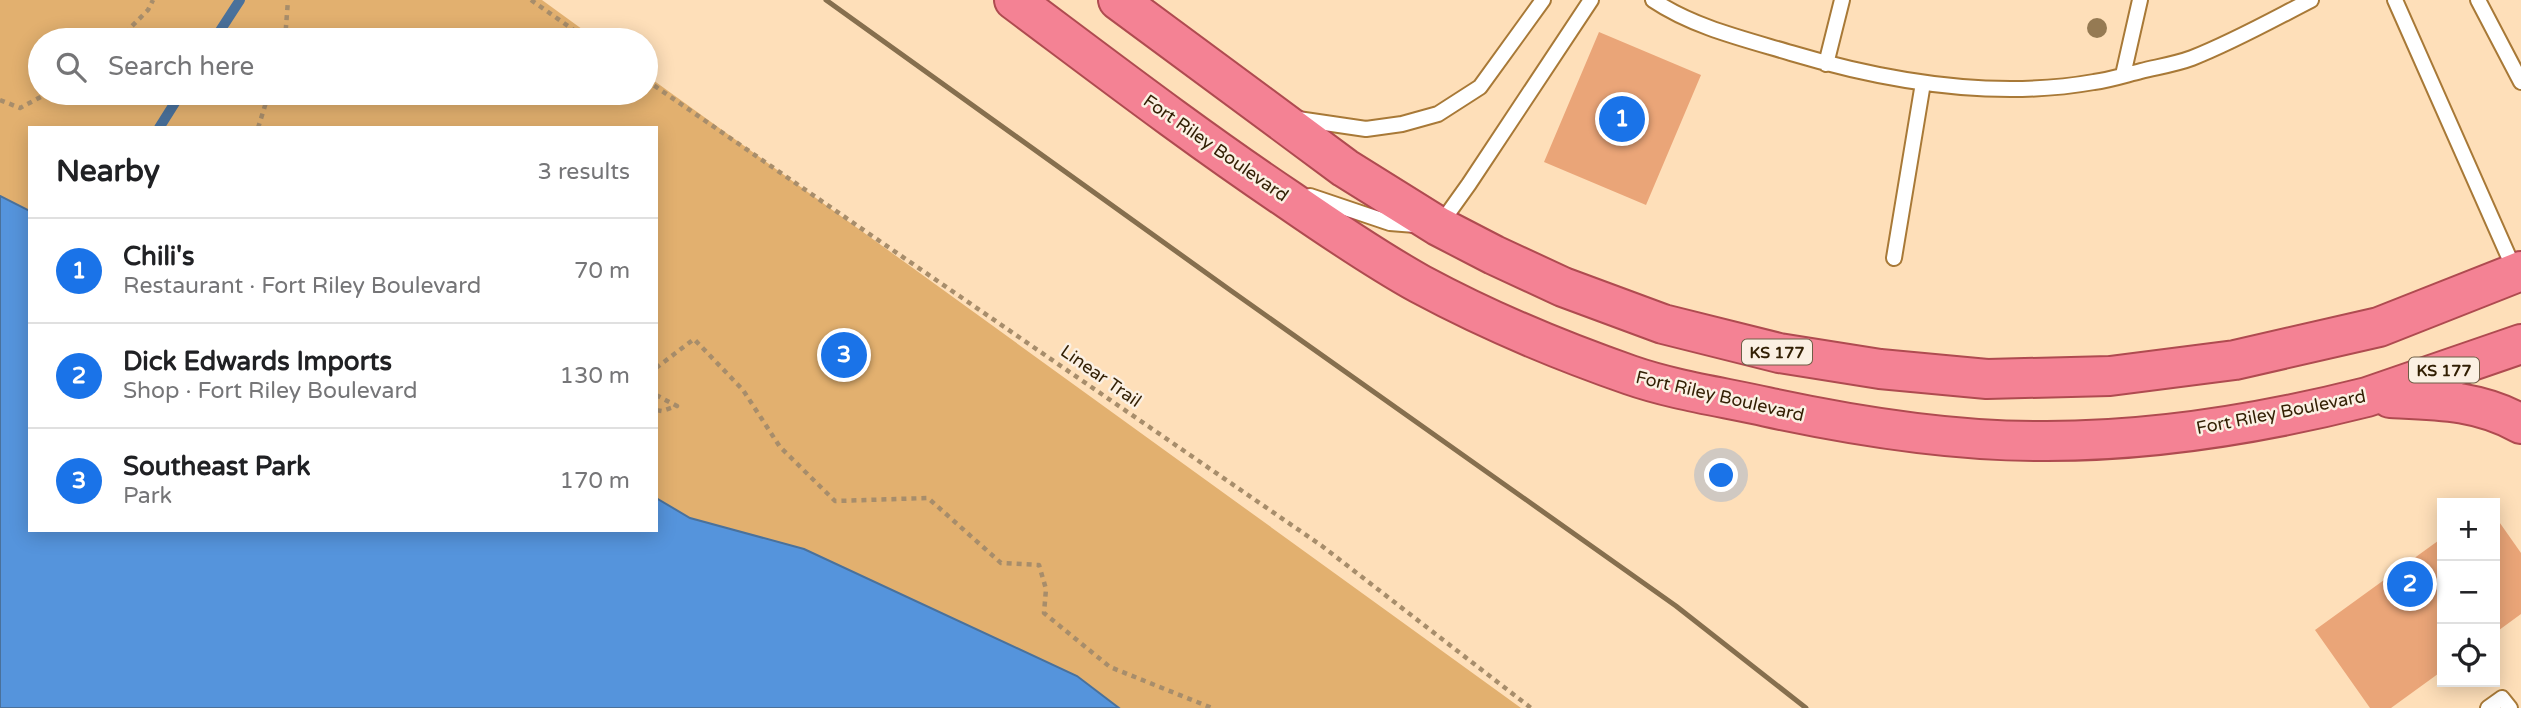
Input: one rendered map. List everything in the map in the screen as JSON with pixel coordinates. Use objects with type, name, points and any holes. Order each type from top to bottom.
[{"type":"highway","name":"Fort Riley Boulevard","points":[[1014,0],[1217,152],[1418,283],[1516,331],[1633,376],[1848,425],[2039,441],[2122,438],[2233,425],[2367,397],[2521,344]]},
{"type":"highway","name":"KS 177","points":[[1118,0],[1345,167],[1438,226],[1563,287],[1663,324],[1779,353],[1880,369],[1987,379],[2110,376],[2235,360],[2379,327],[2519,278]]},
{"type":"highway","points":[[2367,397],[2455,400],[2490,409],[2521,424]]},
{"type":"lane","points":[[1273,115],[1366,129],[1402,124],[1438,114],[1480,87],[1543,0]]},
{"type":"lane","points":[[1217,152],[1314,198],[1390,223],[1438,226],[1469,184],[1591,0]]},
{"type":"lane","points":[[1653,0],[1672,13],[1746,40],[1826,64],[1923,83],[1991,90],[2095,82],[2190,58],[2311,0]]},
{"type":"lane","points":[[1826,64],[1842,0]]},
{"type":"lane","points":[[2123,75],[2140,0]]},
{"type":"lane","points":[[2395,0],[2519,278]]},
{"type":"lane","points":[[2478,0],[2521,82]]},
{"type":"lane","points":[[1894,258],[1923,83]]},
{"type":"lane","points":[[2488,708],[2502,698],[2510,708]]},
{"type":"path","points":[[130,28],[148,10],[153,0]]},
{"type":"path","points":[[286,28],[288,0]]},
{"type":"path","points":[[531,0],[572,28]]},
{"type":"path","name":"Linear Trail","points":[[658,88],[1322,546],[1531,708]]},
{"type":"path","points":[[0,100],[20,108],[28,104]]},
{"type":"path","points":[[259,126],[265,105]]},
{"type":"path","points":[[658,366],[694,339],[744,390],[780,447],[835,501],[928,498],[1000,563],[1039,565],[1046,589],[1044,613],[1110,667],[1212,708]]},
{"type":"path","points":[[658,396],[677,406],[658,410]]},
{"type":"shaded area","points":[[0,0],[542,0],[580,28],[28,28],[28,105],[658,105],[658,84],[1521,708],[1119,708],[1077,676],[804,549],[690,518],[658,499],[658,126],[28,126],[28,210],[0,196]]},
{"type":"water","points":[[0,196],[28,210],[28,532],[658,532],[658,499],[690,518],[804,549],[1077,676],[1119,708],[0,708]]},
{"type":"building","points":[[1599,32],[1701,75],[1646,205],[1544,162]]},
{"type":"building","points":[[2500,523],[2521,553],[2521,614],[2500,629]]},
{"type":"building","points":[[2437,542],[2437,675],[2391,708],[2370,708],[2315,630]]},
{"type":"waterway","points":[[222,28],[240,0]]},
{"type":"waterway","points":[[160,126],[173,105]]},
{"type":"railway","points":[[826,0],[1676,606],[1806,708]]},
{"type":"place","name":"Chili's","points":[[1622,119]]},
{"type":"place","name":"Southeast Park","points":[[844,355]]},
{"type":"place","name":"Dick Edwards Imports","points":[[2410,584]]}]
